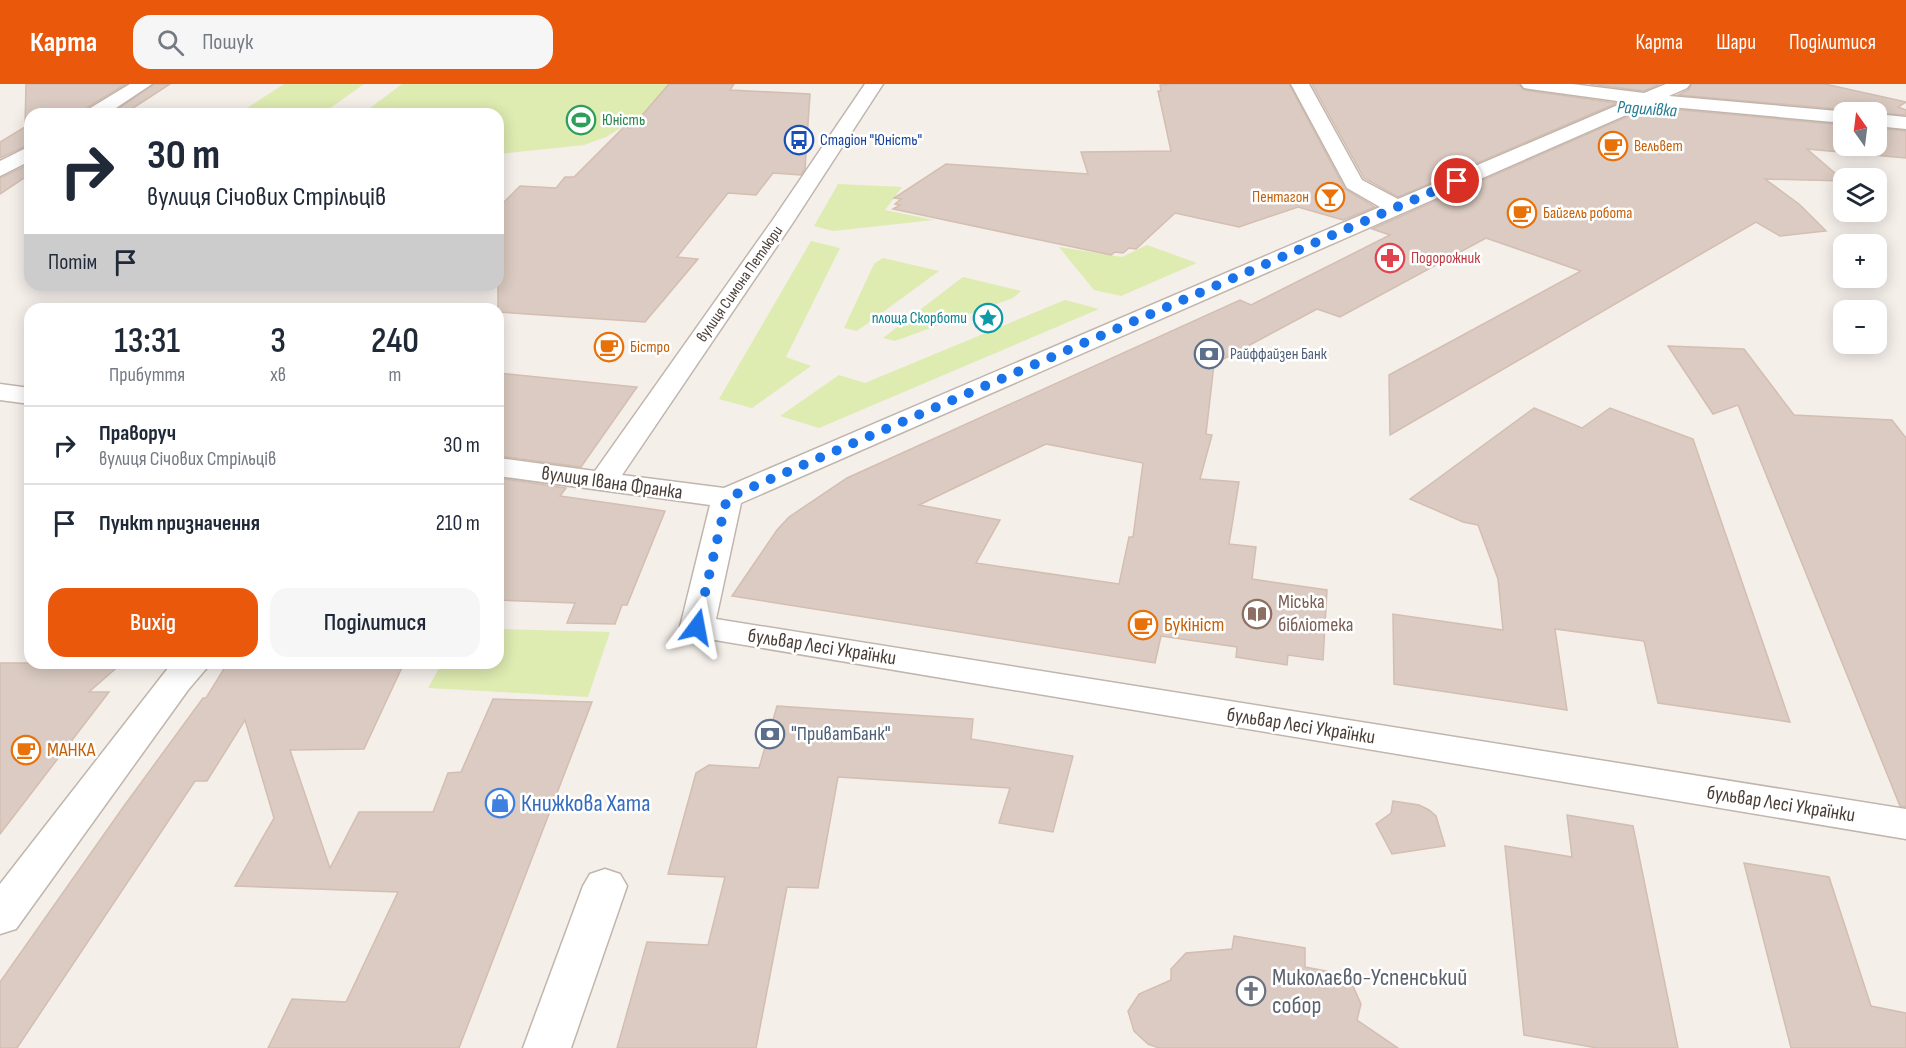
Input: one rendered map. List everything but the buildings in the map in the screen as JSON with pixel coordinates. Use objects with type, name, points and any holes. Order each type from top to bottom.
[{"type":"street","points":[[104,108],[143,84]]},
{"type":"street","name":"вулиця Симона Петлюри","points":[[602,482],[781,224],[874,84]]},
{"type":"street","points":[[1300,84],[1354,184],[1396,207]]},
{"type":"street","points":[[1530,84],[1634,104],[1833,116]]},
{"type":"street","points":[[727,498],[1681,84]]},
{"type":"street","points":[[1887,121],[1906,123]]},
{"type":"street","points":[[0,171],[24,156]]},
{"type":"street","points":[[0,392],[24,395]]},
{"type":"street","name":"вулиця Івана Франка","points":[[504,468],[727,498]]},
{"type":"street","name":"бульвар Лесі Українки","points":[[727,498],[697,627],[1906,824]]},
{"type":"street","points":[[0,917],[168,691],[188,669]]},
{"type":"street","points":[[547,1048],[605,886]]},
{"type":"green space","points":[[284,84],[364,84],[330,108],[247,108]]},
{"type":"green space","name":"Юність","points":[[402,84],[693,84],[658,127],[624,126],[606,137],[584,145],[504,153],[504,108],[370,108]]},
{"type":"green space","points":[[838,184],[902,187],[885,210],[934,220],[833,231],[814,226]]},
{"type":"green space","points":[[811,241],[840,248],[786,357],[811,366],[752,408],[719,399]]},
{"type":"green space","points":[[1147,245],[1197,263],[1121,296],[1094,290],[1059,247],[1122,257]]},
{"type":"green space","points":[[883,258],[939,271],[857,331],[844,328],[874,264]]},
{"type":"green space","points":[[963,277],[1021,291],[1013,298],[895,341],[883,338]]},
{"type":"green space","points":[[1065,300],[1099,309],[819,428],[780,416],[839,375],[865,383]]},
{"type":"green space","points":[[504,629],[610,632],[588,697],[428,688],[439,669],[504,669]]},
{"type":"waterway","name":"Радилівка","points":[[1593,104],[1664,110]]},
{"type":"waterway","name":"Радилівка","points":[[1758,117],[1833,123]]},
{"type":"waterway","name":"Радилівка","points":[[1887,128],[1906,130]]},
{"type":"place","name":"Юність","points":[[581,120]]},
{"type":"place","name":"Стадіон \"Юність\"","points":[[799,140]]},
{"type":"place","name":"Вельвет","points":[[1613,146]]},
{"type":"place","name":"Пентагон","points":[[1330,197]]},
{"type":"place","name":"Байгель робота","points":[[1522,213]]},
{"type":"place","name":"Подорожник","points":[[1390,258]]},
{"type":"place","name":"площа Скорботи","points":[[988,318]]},
{"type":"place","name":"Бістро","points":[[609,347]]},
{"type":"place","name":"Райффайзен Банк","points":[[1209,354]]},
{"type":"place","name":"Міська бібліотека","points":[[1257,614]]},
{"type":"place","name":"Букініст","points":[[1143,625]]},
{"type":"place","name":"\"ПриватБанк\"","points":[[770,734]]},
{"type":"place","name":"МАНКА","points":[[26,750]]},
{"type":"place","name":"Книжкова Хата","points":[[500,803]]},
{"type":"place","name":"Миколаєво-Успенський собор","points":[[1251,991]]},
{"type":"route","points":[[697,627],[727,498],[1457,181]]}]
